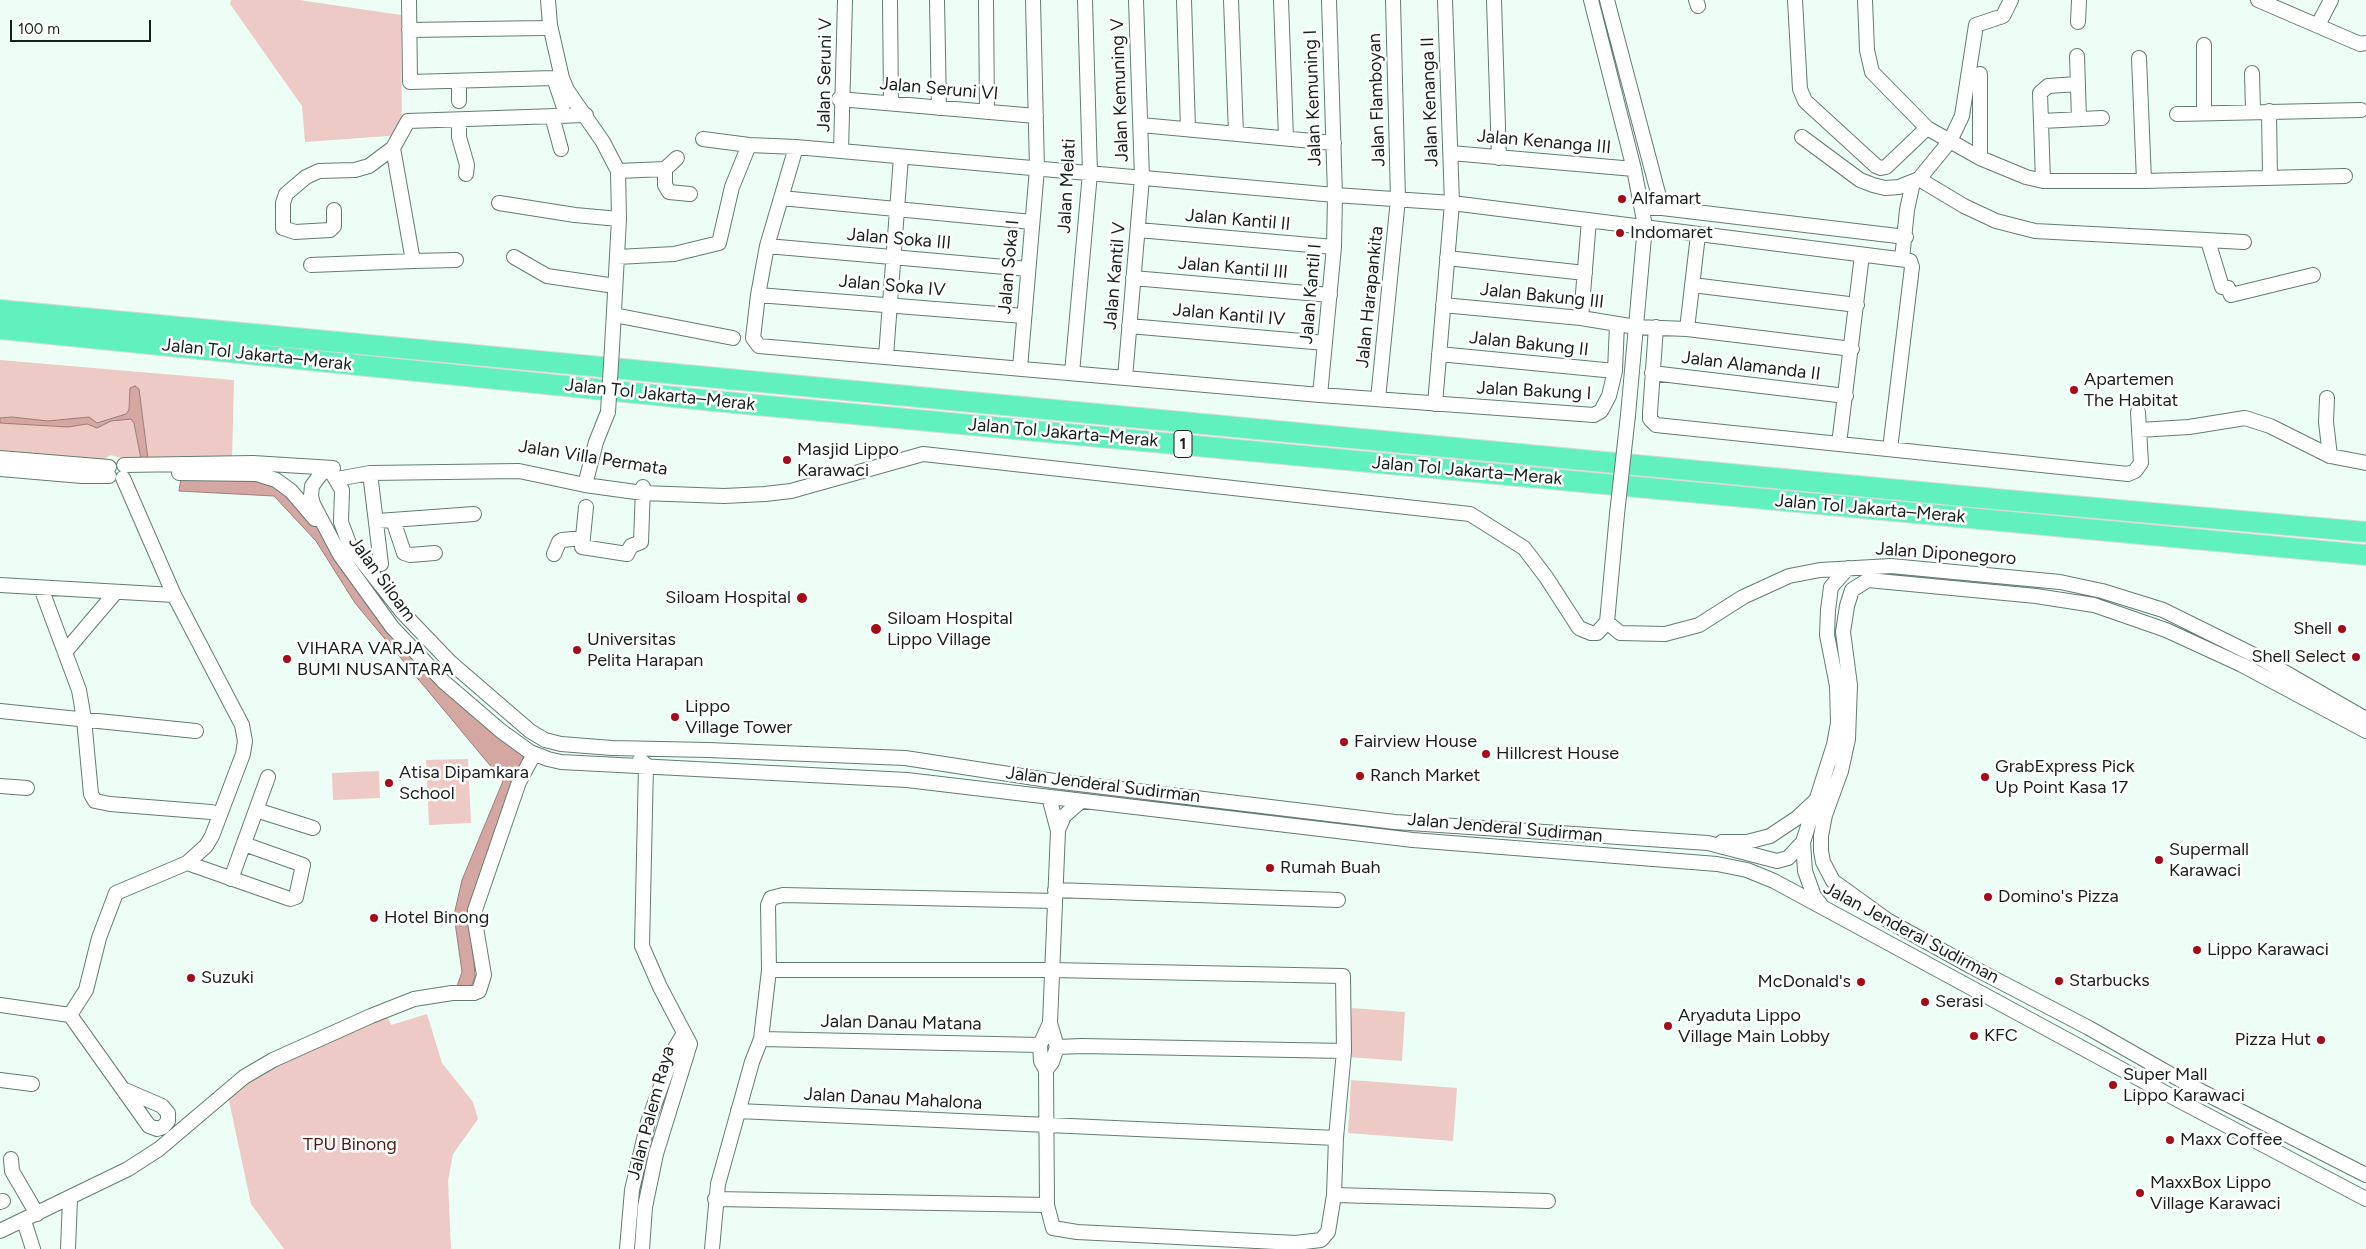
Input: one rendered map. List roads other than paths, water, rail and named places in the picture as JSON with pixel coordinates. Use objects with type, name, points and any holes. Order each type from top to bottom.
[{"type":"highway","name":"Jalan Tol Jakarta–Merak","points":[[0,310],[1995,499],[2366,532]]},
{"type":"highway","name":"Jalan Tol Jakarta–Merak","points":[[0,330],[714,401],[2366,555]]},
{"type":"street","points":[[408,0],[410,82],[554,78]]},
{"type":"street","points":[[542,0],[544,28],[554,78],[563,105]]},
{"type":"street","points":[[548,0],[550,26],[562,78],[567,90],[603,142],[618,172],[619,219],[608,412],[596,442],[585,482]]},
{"type":"street","name":"Jalan Seruni V","points":[[841,0],[842,68]]},
{"type":"street","name":"Jalan Seruni V","points":[[840,151],[845,0]]},
{"type":"street","points":[[890,0],[892,104]]},
{"type":"street","points":[[937,0],[939,108]]},
{"type":"street","points":[[986,0],[987,112]]},
{"type":"street","name":"Jalan Soka I","points":[[1020,368],[1037,169],[1033,0]]},
{"type":"street","name":"Jalan Melati","points":[[1072,373],[1090,173],[1085,0]]},
{"type":"street","name":"Jalan Kemuning V","points":[[1136,0],[1142,178]]},
{"type":"street","points":[[1184,0],[1188,129]]},
{"type":"street","points":[[1232,0],[1236,134]]},
{"type":"street","points":[[1281,0],[1286,138]]},
{"type":"street","name":"Jalan Kemuning I","points":[[1329,0],[1336,195]]},
{"type":"street","name":"Jalan Flamboyan","points":[[1393,0],[1398,199]]},
{"type":"street","name":"Jalan Kenanga II","points":[[1446,0],[1452,204]]},
{"type":"street","points":[[1494,0],[1499,158]]},
{"type":"street","points":[[1591,0],[1634,169],[1643,208],[1644,226],[1628,415],[1607,622],[1597,633]]},
{"type":"street","points":[[1607,0],[1662,208]]},
{"type":"street","points":[[1795,0],[1800,89],[1805,101],[1876,166],[1881,168],[1886,167],[1927,128]]},
{"type":"street","points":[[1865,0],[1870,67],[1927,128],[1980,158],[2026,177],[2043,181],[2144,181],[2345,176]]},
{"type":"street","points":[[1902,259],[1913,188],[1950,141],[1962,116],[1974,28],[1978,22],[2003,16],[2008,10],[2011,0]]},
{"type":"street","points":[[2078,22],[2080,0]]},
{"type":"street","points":[[2258,0],[2360,44],[2366,43]]},
{"type":"street","points":[[2318,25],[2331,0]]},
{"type":"street","points":[[409,30],[544,28]]},
{"type":"street","points":[[2204,45],[2204,113]]},
{"type":"street","points":[[2077,56],[2079,119]]},
{"type":"street","points":[[2139,58],[2144,181]]},
{"type":"street","points":[[2252,73],[2253,111]]},
{"type":"street","points":[[1980,74],[1980,158]]},
{"type":"street","points":[[459,82],[459,101]]},
{"type":"street","points":[[2043,181],[2040,93],[2048,86],[2078,84]]},
{"type":"street","name":"Jalan Seruni VI","points":[[841,99],[1036,116]]},
{"type":"street","points":[[2177,114],[2361,110]]},
{"type":"street","points":[[2269,111],[2270,178]]},
{"type":"street","points":[[334,210],[334,226],[330,230],[295,232],[283,228],[283,203],[286,194],[306,177],[320,172],[356,170],[369,166],[393,148],[408,121],[586,115]]},
{"type":"street","points":[[552,116],[561,149]]},
{"type":"street","points":[[2042,121],[2102,118]]},
{"type":"street","points":[[460,120],[458,137],[467,165],[466,174]]},
{"type":"street","points":[[1141,125],[1334,142]]},
{"type":"street","points":[[1802,137],[1860,180],[1885,188],[1913,188],[1964,206],[1996,221],[2019,227],[2044,231],[2244,242]]},
{"type":"street","points":[[702,139],[749,145],[796,147],[1452,204],[1902,259],[1910,262],[1912,267],[1890,449]]},
{"type":"street","points":[[617,257],[674,254],[719,244],[732,187],[749,145]]},
{"type":"street","points":[[758,295],[767,246],[796,147]]},
{"type":"street","points":[[393,148],[414,261]]},
{"type":"street","name":"Jalan Kenanga III","points":[[1451,153],[1634,169]]},
{"type":"street","points":[[886,356],[902,157]]},
{"type":"street","points":[[618,172],[665,169],[677,158]]},
{"type":"street","points":[[665,169],[665,185],[669,192],[690,194]]},
{"type":"street","name":"Jalan Kantil V","points":[[1125,378],[1142,178]]},
{"type":"street","name":"Jalan Kantil I","points":[[1320,395],[1334,247],[1336,195]]},
{"type":"street","points":[[781,198],[1032,222]]},
{"type":"street","name":"Jalan Harapankita","points":[[1378,399],[1398,199]]},
{"type":"street","points":[[499,203],[575,215],[619,219]]},
{"type":"street","points":[[1435,404],[1452,204]]},
{"type":"street","points":[[1643,208],[1662,208],[1906,237]]},
{"type":"street","points":[[1581,318],[1588,220]]},
{"type":"street","name":"Jalan Kantil II","points":[[1138,230],[1334,247]]},
{"type":"street","points":[[1687,329],[1698,235]]},
{"type":"street","points":[[2208,241],[2222,287],[2228,288],[2231,295],[2313,275]]},
{"type":"street","name":"Jalan Soka III","points":[[767,246],[1028,269]]},
{"type":"street","points":[[1839,444],[1862,255]]},
{"type":"street","points":[[514,257],[547,276],[615,286]]},
{"type":"street","points":[[1447,258],[1585,274]]},
{"type":"street","points":[[311,265],[456,260]]},
{"type":"street","name":"Jalan Kantil III","points":[[1133,278],[1330,295]]},
{"type":"street","points":[[1692,285],[1857,305]]},
{"type":"street","name":"Jalan Bakung I","points":[[758,295],[753,338],[758,346],[1320,395],[1594,415],[1601,411],[1609,396],[1615,371],[1617,324]]},
{"type":"street","name":"Jalan Soka IV","points":[[758,295],[1024,316]]},
{"type":"street","name":"Jalan Bakung III","points":[[1443,305],[1581,318],[1636,327],[1687,329],[1852,349]]},
{"type":"street","points":[[614,315],[733,338]]},
{"type":"street","name":"Jalan Kantil IV","points":[[1129,326],[1326,343]]},
{"type":"street","points":[[1656,327],[1650,419],[1656,425],[2128,474],[2135,471],[2141,463],[2138,412]]},
{"type":"street","name":"Jalan Bakung II","points":[[1439,354],[1615,371]]},
{"type":"street","name":"Jalan Alamanda II","points":[[1652,373],[1846,396]]},
{"type":"street","points":[[2327,398],[2326,422],[2330,456]]},
{"type":"street","points":[[2139,430],[2189,426],[2245,418],[2270,426],[2330,456],[2366,464]]},
{"type":"street","name":"Jalan Villa Permata","points":[[333,473],[519,471],[643,490],[724,496],[791,491],[923,454],[1470,514],[1524,548],[1546,576],[1578,628],[1591,633],[1620,633]]},
{"type":"street","points":[[0,458],[123,471]]},
{"type":"street","points":[[0,469],[82,476],[123,471],[253,463],[333,473]]},
{"type":"street","name":"Jalan Villa Permata","points":[[333,473],[521,463],[585,482]]},
{"type":"street","points":[[163,469],[257,474],[276,480],[291,491],[330,538]]},
{"type":"street","points":[[70,1015],[86,990],[99,938],[116,893],[187,864],[206,846],[243,754],[244,734],[242,725],[174,596],[123,471]]},
{"type":"street","points":[[315,481],[333,473]]},
{"type":"street","name":"Jalan Jenderal Sudirman","points":[[333,473],[343,496],[341,522],[350,546],[403,613],[450,662],[530,731],[545,740],[561,744],[612,748],[905,758],[1083,784],[1385,821],[1708,842],[1757,857],[1782,861]]},
{"type":"street","points":[[370,473],[378,521],[381,564]]},
{"type":"street","points":[[315,481],[330,484],[335,508],[341,522]]},
{"type":"street","name":"Jalan Siloam","points":[[315,481],[311,496],[330,538],[392,627],[444,682],[506,736],[534,754],[562,762]]},
{"type":"street","points":[[586,507],[582,547],[585,549],[628,553],[631,546],[641,542],[643,490]]},
{"type":"street","points":[[378,521],[474,514]]},
{"type":"street","points":[[394,520],[404,553],[410,555],[435,553]]},
{"type":"street","points":[[554,554],[559,542],[562,540],[583,538]]},
{"type":"street","name":"Jalan Diponegoro","points":[[1620,633],[1666,634],[1699,625],[1743,597],[1789,576],[1848,568],[1891,566],[2078,585],[2163,610],[2233,644],[2366,719]]},
{"type":"street","points":[[1774,881],[1782,873],[1782,861],[1796,851],[1803,842],[1834,744],[1838,723],[1837,686],[1827,635],[1828,610],[1832,587],[1848,568]]},
{"type":"street","name":"Jalan Diponegoro","points":[[1826,815],[1848,739],[1850,684],[1843,632],[1847,606],[1852,590],[1868,580],[2036,596],[2094,605],[2166,630],[2249,668],[2366,731]]},
{"type":"street","points":[[0,585],[174,596]]},
{"type":"street","points":[[41,588],[79,690],[84,719],[90,794],[95,801],[110,804],[211,812],[220,815]]},
{"type":"street","points":[[65,652],[115,593]]},
{"type":"street","points":[[1607,622],[1620,633]]},
{"type":"street","points":[[2233,644],[2249,668]]},
{"type":"street","points":[[0,711],[196,731]]},
{"type":"street","points":[[612,748],[618,754],[638,759],[646,765],[642,946],[660,987],[684,1033]]},
{"type":"street","points":[[0,1231],[70,1199],[128,1169],[159,1149],[244,1078],[273,1060],[389,1008],[414,1000],[479,990],[484,975],[475,922],[475,910],[519,782],[534,754]]},
{"type":"street","points":[[867,757],[868,763],[874,766],[911,768],[941,773],[954,777],[965,787]]},
{"type":"street","name":"Jalan Jenderal Sudirman","points":[[562,762],[907,780],[1413,840],[1717,864],[1746,870],[1774,881],[1823,907],[2366,1199]]},
{"type":"street","points":[[231,879],[268,777]]},
{"type":"street","points":[[0,786],[27,788]]},
{"type":"street","points":[[1046,1070],[1052,1062],[1057,1047],[1050,1023],[1058,831],[1049,797]]},
{"type":"street","points":[[1708,842],[1747,842],[1770,836],[1797,818],[1817,799]]},
{"type":"street","points":[[1058,831],[1064,816],[1081,801]]},
{"type":"street","points":[[256,810],[313,828]]},
{"type":"street","name":"Jalan Jenderal Sudirman","points":[[1826,815],[1821,836],[1821,850],[1823,862],[1833,880],[1887,920],[1970,966],[2032,997],[2191,1086],[2366,1175]]},
{"type":"street","points":[[1803,842],[1805,871],[1814,896],[1823,907]]},
{"type":"street","points":[[187,864],[293,899],[296,897],[303,865],[244,844]]},
{"type":"street","points":[[712,1249],[716,1199],[738,1111],[761,1038],[769,970],[768,905],[771,898],[776,896],[1055,896],[1338,900]]},
{"type":"street","points":[[769,970],[1051,970],[1343,976],[1344,1051],[1336,1138],[1334,1195],[1328,1232],[1321,1240],[1296,1243],[1057,1230],[1051,1226],[1047,1205],[1046,1070],[1042,1061],[1040,1045],[1050,1023]]},
{"type":"street","points":[[1971,986],[2032,997]]},
{"type":"street","points":[[0,1005],[70,1015],[125,1090]]},
{"type":"street","name":"Jalan Palem Raya","points":[[627,1249],[632,1190],[648,1122],[675,1048],[684,1033]]},
{"type":"street","name":"Jalan Palem Raya","points":[[642,1249],[645,1206],[656,1154],[689,1051],[690,1044],[684,1033]]},
{"type":"street","name":"Jalan Danau Matana","points":[[761,1038],[1040,1045]]},
{"type":"street","points":[[1057,1047],[1344,1051]]},
{"type":"street","points":[[0,1080],[32,1084]]},
{"type":"street","points":[[2191,1086],[2211,1117]]},
{"type":"street","name":"Jalan Danau Mahalona","points":[[738,1111],[1336,1138]]},
{"type":"street","points":[[11,1159],[12,1171],[37,1214]]},
{"type":"street","points":[[1334,1195],[1548,1201]]},
{"type":"street","points":[[68,1249],[70,1199]]},
{"type":"street","points":[[716,1199],[1047,1205]]},
{"type":"street","points":[[24,1221],[33,1249]]},
{"type":"place","name":"Alfamart","points":[[1622,199]]},
{"type":"place","name":"Indomaret","points":[[1620,233]]},
{"type":"place","name":"Apartemen The Habitat","points":[[2074,390]]},
{"type":"place","name":"Masjid Lippo Karawaci","points":[[787,460]]},
{"type":"place","name":"Siloam Hospital","points":[[802,598]]},
{"type":"place","name":"Siloam Hospital Lippo Village","points":[[876,629]]},
{"type":"place","name":"Shell","points":[[2342,629]]},
{"type":"place","name":"Universitas Pelita Harapan","points":[[577,650]]},
{"type":"place","name":"Shell Select","points":[[2356,657]]},
{"type":"place","name":"VIHARA VARJA BUMI NUSANTARA","points":[[287,659]]},
{"type":"place","name":"Lippo Village Tower","points":[[675,717]]},
{"type":"place","name":"Fairview House","points":[[1344,742]]},
{"type":"place","name":"Hillcrest House","points":[[1486,754]]},
{"type":"place","name":"Ranch Market","points":[[1360,776]]},
{"type":"place","name":"GrabExpress Pick Up Point Kasa 17","points":[[1985,777]]},
{"type":"place","name":"Atisa Dipamkara School","points":[[389,783]]},
{"type":"place","name":"Supermall Karawaci","points":[[2159,860]]},
{"type":"place","name":"Rumah Buah","points":[[1270,868]]},
{"type":"place","name":"Domino's Pizza","points":[[1988,897]]},
{"type":"place","name":"Hotel Binong","points":[[374,918]]},
{"type":"place","name":"Lippo Karawaci","points":[[2197,950]]},
{"type":"place","name":"Suzuki","points":[[191,978]]},
{"type":"place","name":"Starbucks","points":[[2059,981]]},
{"type":"place","name":"McDonald's","points":[[1861,982]]},
{"type":"place","name":"Serasi","points":[[1925,1002]]},
{"type":"place","name":"Aryaduta Lippo Village Main Lobby","points":[[1668,1026]]},
{"type":"place","name":"KFC","points":[[1974,1036]]},
{"type":"place","name":"Pizza Hut","points":[[2321,1040]]},
{"type":"place","name":"Super Mall Lippo Karawaci","points":[[2113,1085]]},
{"type":"place","name":"Maxx Coffee","points":[[2170,1140]]},
{"type":"place","name":"MaxxBox Lippo Village Karawaci","points":[[2140,1193]]},
{"type":"park label","name":"TPU Binong","points":[[350,1145]]}]
